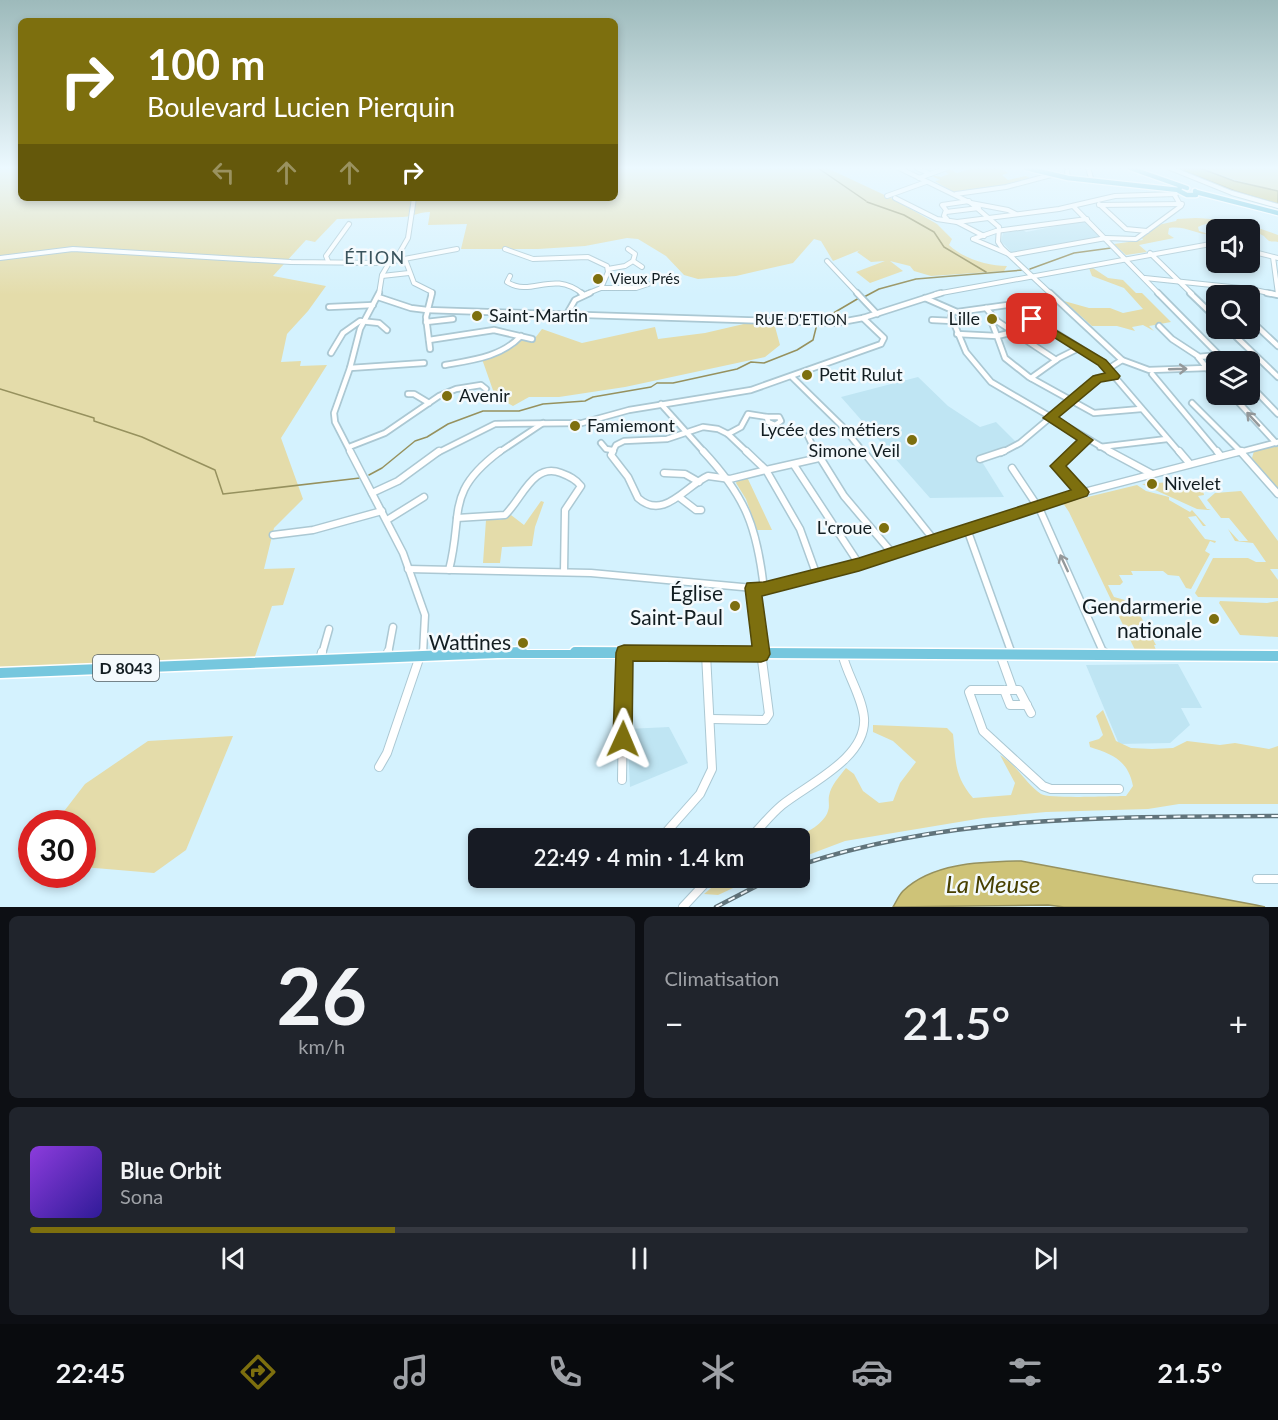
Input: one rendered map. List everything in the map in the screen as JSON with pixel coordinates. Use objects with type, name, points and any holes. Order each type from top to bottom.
[{"type":"main road","name":"D 8043","points":[[0,673],[422,656],[624,653],[1278,656]]},
{"type":"street","points":[[0,258],[73,249],[284,262],[389,263],[396,259],[405,245],[413,210]]},
{"type":"street","points":[[920,210],[937,219],[957,222],[984,236]]},
{"type":"street","points":[[949,220],[944,216],[946,212],[960,210]]},
{"type":"street","points":[[982,210],[999,231],[998,244],[1122,360],[1150,372],[1221,456]]},
{"type":"street","points":[[1008,210],[1016,214]]},
{"type":"street","points":[[957,222],[1042,210]]},
{"type":"street","points":[[1078,210],[1215,351]]},
{"type":"street","points":[[1105,210],[1126,229],[1147,231]]},
{"type":"street","points":[[1087,219],[999,231],[973,241],[1011,255],[1106,238],[1121,237],[1133,240],[1174,210]]},
{"type":"street","points":[[328,261],[326,256],[328,251],[349,224]]},
{"type":"street","name":"RUE D'ETION","points":[[378,297],[411,308],[427,310],[836,323],[878,314],[946,291],[1206,245]]},
{"type":"street","points":[[396,259],[457,249]]},
{"type":"street","points":[[506,249],[533,259],[588,257],[600,261],[608,269]]},
{"type":"street","points":[[608,269],[626,266],[633,261],[635,254],[628,249]]},
{"type":"street","points":[[1150,253],[1206,308]]},
{"type":"street","points":[[1260,254],[1276,258],[1278,295],[1260,291]]},
{"type":"street","points":[[405,259],[409,273],[417,286],[432,292],[426,322],[430,349]]},
{"type":"street","points":[[633,261],[642,267]]},
{"type":"street","points":[[827,261],[878,314]]},
{"type":"street","points":[[379,766],[387,753],[422,656],[425,615],[387,520],[335,422],[334,413],[364,320],[378,297],[382,276],[389,263]]},
{"type":"street","points":[[601,288],[608,269]]},
{"type":"street","points":[[382,276],[409,273]]},
{"type":"street","points":[[510,276],[507,282],[516,288],[562,281],[576,286],[585,295]]},
{"type":"street","points":[[1145,278],[1206,285]]},
{"type":"street","points":[[567,314],[571,304],[601,288],[636,288],[648,284]]},
{"type":"street","points":[[925,298],[953,312],[1036,301]]},
{"type":"street","points":[[329,307],[373,305]]},
{"type":"street","points":[[1011,305],[1108,369],[1141,410],[1190,464]]},
{"type":"street","points":[[986,308],[997,321],[1056,360]]},
{"type":"street","points":[[953,312],[951,316],[963,350],[978,371],[1004,392],[1152,474]]},
{"type":"street","points":[[372,493],[398,481],[444,448],[483,428],[509,422],[582,423],[628,410],[751,390],[792,377],[881,344],[885,338],[863,318]]},
{"type":"street","points":[[426,322],[453,319]]},
{"type":"street","points":[[331,353],[344,330],[364,320],[383,325],[387,330]]},
{"type":"street","points":[[932,321],[953,321]]},
{"type":"street","points":[[997,321],[992,323],[1005,358],[1031,378],[1094,413],[1141,410]]},
{"type":"street","points":[[1159,326],[1172,339],[1198,356],[1206,367]]},
{"type":"street","points":[[429,340],[494,330],[532,339]]},
{"type":"street","points":[[1260,330],[1278,346]]},
{"type":"street","points":[[957,334],[997,336],[1014,332]]},
{"type":"street","points":[[445,364],[490,356],[513,345],[521,336]]},
{"type":"street","points":[[1238,339],[1278,377]]},
{"type":"street","points":[[1031,378],[1056,360],[1079,348]]},
{"type":"street","points":[[1198,356],[1206,356]]},
{"type":"street","points":[[1108,369],[1122,360]]},
{"type":"street","points":[[350,368],[424,363]]},
{"type":"street","points":[[1150,372],[1206,368]]},
{"type":"street","points":[[980,459],[1011,449],[1097,378],[1114,376]]},
{"type":"street","points":[[792,377],[843,427],[934,540]]},
{"type":"street","points":[[349,447],[385,432],[429,403],[456,389],[481,385],[486,389]]},
{"type":"street","points":[[408,394],[414,394],[429,403]]},
{"type":"street","points":[[1260,395],[1278,414]]},
{"type":"street","points":[[1192,402],[1278,494]]},
{"type":"street","points":[[662,404],[685,434],[728,480],[748,512],[764,589]]},
{"type":"street","points":[[1242,405],[1277,442]]},
{"type":"street","points":[[728,434],[741,428],[748,414],[767,417]]},
{"type":"street","points":[[449,570],[461,492],[475,473],[527,433],[544,423]]},
{"type":"street","points":[[601,443],[606,449],[612,450],[624,441],[642,438],[667,439],[711,427],[728,434],[767,471],[800,529],[817,576]]},
{"type":"street","points":[[808,436],[819,458],[844,496],[892,554]]},
{"type":"street","points":[[1082,492],[1057,466],[1087,440]]},
{"type":"street","points":[[1100,447],[1167,440]]},
{"type":"street","points":[[408,569],[564,572],[764,589],[892,554],[1082,492],[1277,442]]},
{"type":"street","points":[[612,450],[611,455],[631,480],[636,497],[643,502],[660,506],[679,497],[707,476],[714,465]]},
{"type":"street","points":[[707,476],[718,476],[728,480],[761,470],[767,471],[819,458]]},
{"type":"street","points":[[794,465],[859,564]]},
{"type":"street","points":[[1012,468],[1037,506],[1105,655]]},
{"type":"street","points":[[458,518],[505,515],[511,511],[519,496],[537,475],[549,470],[559,471],[581,486],[565,510],[564,572]]},
{"type":"street","points":[[664,473],[685,474],[699,482]]},
{"type":"street","points":[[387,520],[424,497]]},
{"type":"street","points":[[679,497],[696,510],[701,510]]},
{"type":"street","points":[[273,535],[313,530],[382,511]]},
{"type":"street","points":[[967,529],[1012,654]]},
{"type":"street","points":[[711,720],[765,720],[769,714],[753,588]]},
{"type":"street","points":[[387,658],[393,627]]},
{"type":"street","points":[[321,660],[329,629]]},
{"type":"street","points":[[622,780],[624,653]]},
{"type":"street","points":[[760,828],[781,806],[852,752],[863,735],[865,721],[846,672],[843,653]]},
{"type":"street","points":[[670,828],[700,794],[712,769],[706,654]]},
{"type":"street","points":[[1000,654],[1013,690]]},
{"type":"street","points":[[1031,713],[1022,692],[971,690],[969,692],[983,731],[1043,786],[1051,789],[1119,789]]},
{"type":"street","points":[[1004,690],[1010,705],[1027,705]]},
{"type":"street","points":[[1257,879],[1278,879]]},
{"type":"street","points":[[683,907],[701,888]]},
{"type":"shaded area","points":[[0,210],[913,210],[937,224],[952,239],[949,245],[955,250],[984,263],[1007,266],[1004,271],[931,276],[914,271],[910,266],[890,261],[903,271],[870,283],[856,272],[885,261],[871,262],[857,252],[860,250],[833,261],[821,241],[814,239],[793,263],[736,276],[698,279],[684,275],[666,256],[638,239],[627,238],[585,246],[538,249],[461,249],[467,224],[428,225],[430,212],[406,217],[337,219],[315,242],[306,240],[273,276],[326,286],[287,334],[281,362],[301,361],[300,366],[327,365],[281,438],[303,499],[274,528],[264,569],[295,568],[283,605],[272,606],[251,668],[0,678]]},
{"type":"shaded area","points":[[1177,219],[1207,219],[1206,224],[1198,227],[1199,231],[1206,234],[1182,228],[1169,228],[1168,234],[1174,238],[1139,245],[1147,252],[1126,255],[1114,244],[1143,240],[1142,238],[1158,225]]},
{"type":"shaded area","points":[[1086,221],[1102,237],[1012,253],[1001,241],[1003,233],[1023,230],[1026,232]]},
{"type":"shaded area","points":[[1260,229],[1278,235],[1278,242],[1269,241],[1260,234]]},
{"type":"shaded area","points":[[1090,266],[1108,278],[1123,280],[1136,293],[1142,293],[1171,322],[1149,326],[1154,331],[1143,325],[1132,327],[1135,331],[1117,326],[1092,326],[1064,301],[1089,308],[1110,308],[1123,313],[1143,309],[1124,288],[1092,276]]},
{"type":"shaded area","points":[[748,323],[774,323],[780,345],[765,357],[625,387],[559,397],[529,397],[513,406],[495,396],[482,359],[514,347],[522,340],[532,342],[542,329],[582,343],[655,327],[658,339],[705,333]]},
{"type":"shaded area","name":"Lycée des métiers Simone Veil","points":[[918,377],[948,406],[980,427],[996,422],[1016,442],[979,457],[1004,497],[930,498],[841,397]]},
{"type":"shaded area","points":[[1278,446],[1278,490],[1252,458],[1254,451]]},
{"type":"shaded area","points":[[747,477],[772,530],[757,530],[746,499],[736,483],[737,480]]},
{"type":"shaded area","points":[[1215,479],[1221,487],[1202,487],[1204,495],[1198,496],[1207,509],[1211,509],[1208,510],[1197,509],[1142,484]]},
{"type":"shaded area","points":[[1137,485],[1146,491],[1169,497],[1169,500],[1190,512],[1192,510],[1206,526],[1203,526],[1196,516],[1188,517],[1205,539],[1216,541],[1215,543],[1210,541],[1205,551],[1210,554],[1191,589],[1186,588],[1179,576],[1168,575],[1163,571],[1131,571],[1133,575],[1119,575],[1123,582],[1120,585],[1108,585],[1114,597],[1125,600],[1133,615],[1140,615],[1156,645],[1154,645],[1156,650],[1135,650],[1063,503]]},
{"type":"shaded area","points":[[1241,491],[1278,541],[1278,569],[1270,569],[1278,580],[1278,598],[1198,597],[1195,593],[1213,558],[1248,558],[1256,562],[1266,562],[1253,543],[1235,541],[1228,529],[1239,541],[1248,541],[1229,518],[1221,518],[1207,500],[1215,493]]},
{"type":"shaded area","points":[[541,501],[544,502],[535,527],[532,546],[502,547],[500,563],[483,563],[486,520],[500,520],[511,515],[524,525]]},
{"type":"shaded area","points":[[1220,601],[1267,603],[1278,601],[1278,637],[1240,635],[1219,603]]},
{"type":"shaded area","points":[[1178,664],[1202,708],[1181,708],[1190,725],[1170,743],[1119,744],[1086,665]]},
{"type":"shaded area","points":[[1103,710],[1116,741],[1131,748],[1173,748],[1187,741],[1220,745],[1235,743],[1269,749],[1278,746],[1278,804],[1179,804],[1148,809],[1046,812],[983,818],[845,841],[810,854],[810,830],[826,816],[832,788],[846,768],[854,774],[863,791],[879,803],[893,801],[900,783],[916,762],[893,741],[873,732],[873,725],[947,728],[953,734],[959,775],[973,798],[1011,795],[1015,783],[1000,755],[1030,785],[1046,796],[1126,796],[1133,786],[1131,777],[1123,764],[1105,752],[1090,747],[1089,742],[1103,735],[1096,716]]},
{"type":"shaded area","points":[[669,727],[688,763],[630,787],[627,729]]},
{"type":"shaded area","points":[[233,736],[186,850],[154,873],[96,868],[96,810],[65,810],[85,784],[148,741]]},
{"type":"shaded area","points":[[711,888],[733,888],[718,895],[704,894]]},
{"type":"water","name":"La Meuse","points":[[1021,861],[1265,907],[1064,907],[1048,905],[893,907],[903,891],[915,881],[929,874],[975,863]]},
{"type":"waterway","points":[[891,210],[934,232],[944,247],[986,272]]},
{"type":"waterway","points":[[1030,269],[1074,253],[1111,248]]},
{"type":"waterway","points":[[864,297],[879,289],[916,279],[1023,270]]},
{"type":"waterway","points":[[817,320],[825,318],[859,298]]},
{"type":"waterway","points":[[369,475],[382,468],[415,441],[427,437],[448,424],[483,411],[519,411],[543,404],[585,401],[593,397],[651,387],[657,383],[673,383],[737,369],[751,362],[764,363],[797,350],[813,340],[817,324]]},
{"type":"waterway","points":[[0,389],[94,418],[94,421],[142,437],[215,470],[223,494],[360,478]]},
{"type":"railway","points":[[810,862],[858,848],[976,827],[1097,818],[1278,816]]},
{"type":"railway","points":[[716,907],[753,888]]},
{"type":"place","name":"Vieux Prés","points":[[598,279]]},
{"type":"place","name":"Saint-Martin","points":[[477,316]]},
{"type":"place","name":"Lille","points":[[992,319]]},
{"type":"place","name":"Petit Rulut","points":[[807,375]]},
{"type":"place","name":"Avenir","points":[[447,396]]},
{"type":"place","name":"Famiemont","points":[[575,426]]},
{"type":"place","name":"Lycée des métiers Simone Veil","points":[[912,440]]},
{"type":"place","name":"Nivelet","points":[[1152,484]]},
{"type":"place","name":"L'croue","points":[[884,528]]},
{"type":"place","name":"Église Saint-Paul","points":[[735,606]]},
{"type":"place","name":"Gendarmerie nationale","points":[[1214,619]]},
{"type":"place","name":"Wattines","points":[[523,643]]},
{"type":"district","name":"ÉTION","points":[[375,258]]},
{"type":"route","points":[[623,739],[624,653],[761,654],[753,588],[764,589],[859,564],[1082,492],[1057,466],[1087,440],[1050,418],[1097,378],[1114,376],[1102,363],[1032,319]]}]
